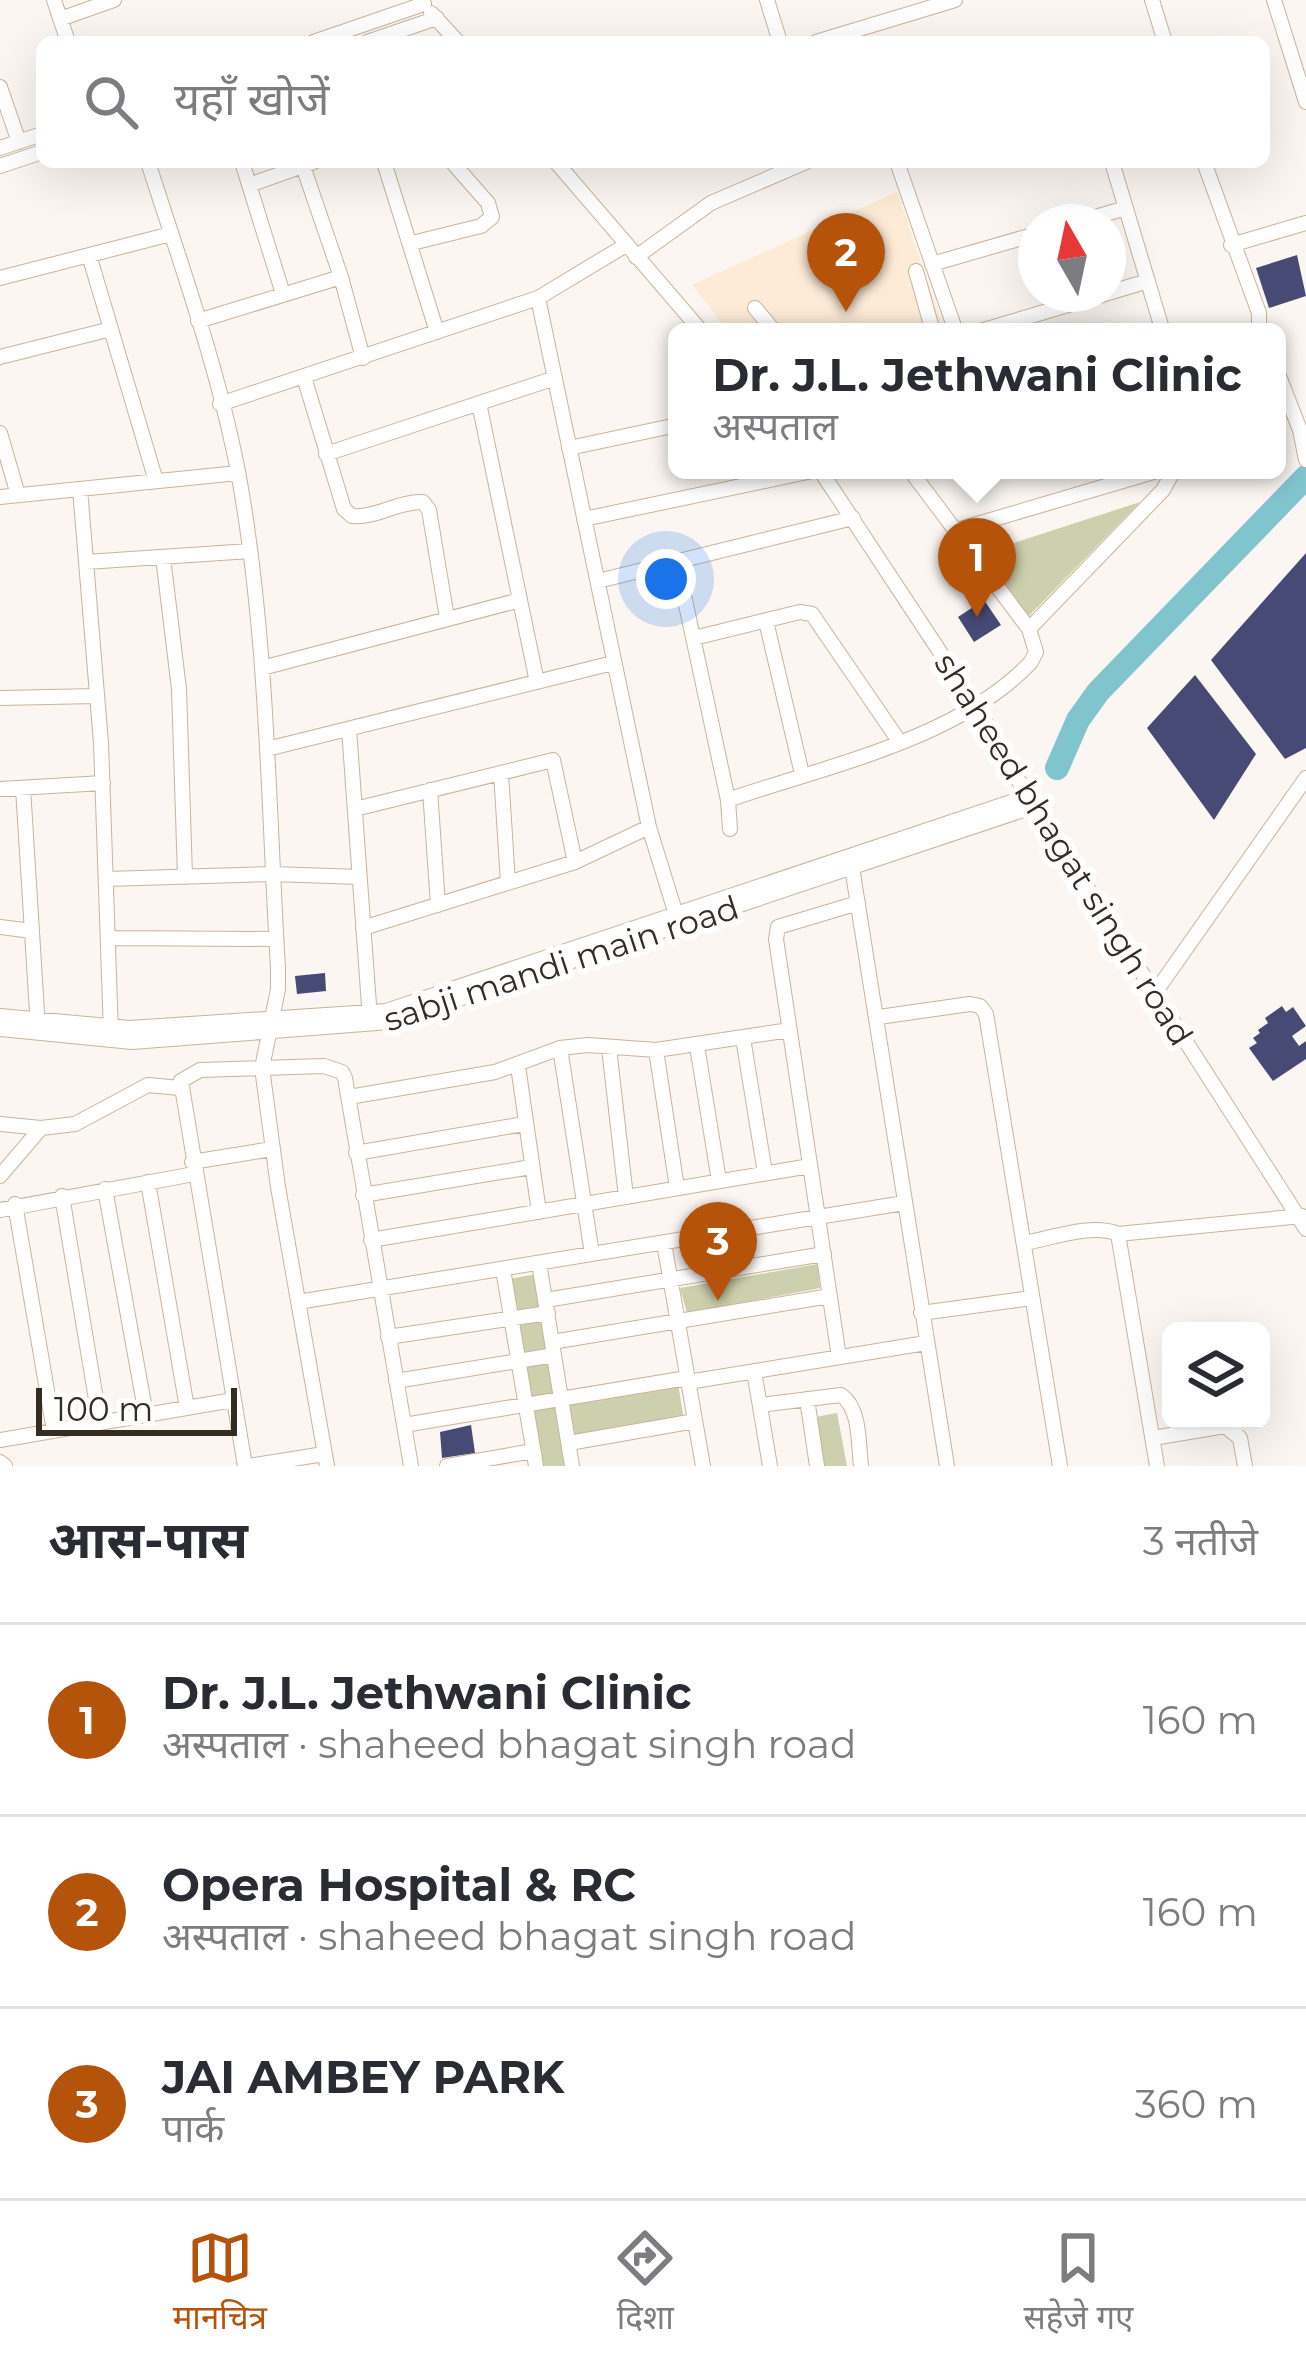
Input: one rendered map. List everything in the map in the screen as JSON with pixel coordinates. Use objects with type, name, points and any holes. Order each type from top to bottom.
[{"type":"street","points":[[54,0],[66,36]]},
{"type":"street","points":[[60,19],[114,0]]},
{"type":"street","points":[[767,0],[778,36]]},
{"type":"street","points":[[855,36],[956,0]]},
{"type":"street","points":[[1152,0],[1164,36]]},
{"type":"street","points":[[1274,0],[1306,102]]},
{"type":"street","points":[[329,36],[422,2],[453,36]]},
{"type":"street","points":[[386,36],[437,19]]},
{"type":"street","points":[[0,87],[19,142]]},
{"type":"street","points":[[0,148],[36,136]]},
{"type":"street","points":[[0,166],[36,154]]},
{"type":"street","points":[[150,168],[238,472],[250,551],[262,668],[278,989],[262,1068],[326,1460],[247,1466],[233,1400],[180,1088],[186,1075],[200,1070],[262,1068],[334,1067],[342,1072],[349,1097],[411,1466]]},
{"type":"street","points":[[244,168],[283,294]]},
{"type":"street","points":[[249,185],[297,168]]},
{"type":"street","points":[[309,168],[363,358]]},
{"type":"street","points":[[386,168],[437,332]]},
{"type":"street","points":[[412,243],[481,226],[492,217],[488,203],[457,168]]},
{"type":"street","points":[[568,168],[694,323]]},
{"type":"street","points":[[220,404],[538,298],[632,251],[711,203],[792,168]]},
{"type":"street","points":[[899,168],[953,323]]},
{"type":"street","points":[[1114,168],[1125,204]]},
{"type":"street","points":[[1206,168],[1258,323]]},
{"type":"street","points":[[1126,208],[1160,323]]},
{"type":"street","points":[[1232,245],[1306,223]]},
{"type":"street","points":[[0,278],[171,233]]},
{"type":"street","points":[[932,263],[1018,239]]},
{"type":"street","points":[[89,255],[156,481]]},
{"type":"street","points":[[916,271],[930,323]]},
{"type":"street","points":[[198,321],[341,277]]},
{"type":"street","points":[[1126,288],[1148,281]]},
{"type":"street","points":[[538,298],[649,827],[677,921]]},
{"type":"street","points":[[755,308],[768,323]]},
{"type":"street","points":[[1008,323],[1045,312]]},
{"type":"street","points":[[0,357],[111,329]]},
{"type":"street","points":[[304,377],[344,509],[364,517],[407,501],[423,502],[429,510],[447,618]]},
{"type":"street","points":[[326,454],[555,378]]},
{"type":"street","points":[[1286,397],[1305,453]]},
{"type":"street","points":[[479,403],[537,682]]},
{"type":"street","points":[[569,448],[668,427]]},
{"type":"street","points":[[0,433],[18,496]]},
{"type":"street","points":[[0,497],[238,472]]},
{"type":"street","points":[[584,519],[776,479]]},
{"type":"street","name":"shaheed bhagat singh road","points":[[825,479],[1304,1220]]},
{"type":"street","points":[[728,800],[899,741],[977,708],[1031,662],[1035,640],[1029,629],[917,479]]},
{"type":"street","points":[[957,530],[1130,479]]},
{"type":"street","points":[[1029,629],[1169,479]]},
{"type":"street","points":[[80,489],[103,783],[111,1033]]},
{"type":"street","points":[[598,581],[853,518]]},
{"type":"street","points":[[86,562],[250,551]]},
{"type":"street","points":[[163,557],[179,689],[185,877]]},
{"type":"street","points":[[677,563],[728,800],[730,829]]},
{"type":"street","points":[[262,668],[520,600]]},
{"type":"street","points":[[694,638],[800,611],[820,621],[899,741]]},
{"type":"street","points":[[766,621],[802,774]]},
{"type":"street","points":[[267,749],[613,663]]},
{"type":"street","points":[[0,698],[97,696]]},
{"type":"street","points":[[349,729],[369,1018]]},
{"type":"street","points":[[355,809],[554,760],[575,862]]},
{"type":"street","points":[[501,773],[508,883]]},
{"type":"street","points":[[1154,994],[1306,778]]},
{"type":"street","points":[[0,789],[103,783]]},
{"type":"street","points":[[0,1016],[38,1026],[23,788]]},
{"type":"street","points":[[430,790],[438,904]]},
{"type":"street","name":"sabji mandi main road","points":[[0,1029],[38,1026],[111,1033],[369,1018],[390,1022],[1032,801]]},
{"type":"street","points":[[363,928],[575,862],[649,827]]},
{"type":"street","points":[[851,862],[947,1466]]},
{"type":"street","points":[[106,879],[273,874],[360,877]]},
{"type":"street","points":[[839,1358],[776,939],[778,927],[858,903]]},
{"type":"street","points":[[0,927],[32,931]]},
{"type":"street","points":[[109,938],[276,939]]},
{"type":"street","points":[[879,1017],[970,1004],[980,1006],[986,1014],[1060,1466]]},
{"type":"street","points":[[349,1097],[518,1066],[560,1048],[656,1050],[790,1030]]},
{"type":"street","points":[[742,1038],[766,1173]]},
{"type":"street","points":[[697,1046],[719,1181]]},
{"type":"street","points":[[560,1048],[592,1255]]},
{"type":"street","points":[[609,1048],[626,1197]]},
{"type":"street","points":[[656,1050],[676,1189]]},
{"type":"street","points":[[518,1066],[538,1212]]},
{"type":"street","points":[[0,1124],[41,1128],[75,1124],[148,1085],[180,1088]]},
{"type":"street","points":[[356,1154],[524,1124]]},
{"type":"street","points":[[0,1176],[41,1128]]},
{"type":"street","points":[[53,1431],[7,1207],[148,1182],[272,1149]]},
{"type":"street","points":[[371,1240],[810,1166]]},
{"type":"street","points":[[363,1195],[531,1167]]},
{"type":"street","points":[[148,1182],[187,1408]]},
{"type":"street","points":[[105,1189],[146,1415]]},
{"type":"street","points":[[62,1196],[100,1423]]},
{"type":"street","points":[[298,1302],[904,1203]]},
{"type":"street","points":[[1025,1243],[1107,1229],[1118,1234],[1304,1220]]},
{"type":"street","points":[[1118,1234],[1157,1466]]},
{"type":"street","points":[[664,1243],[695,1421],[698,1465]]},
{"type":"street","points":[[388,1337],[824,1255]]},
{"type":"street","points":[[539,1263],[572,1466]]},
{"type":"street","points":[[447,1466],[534,1459],[502,1269]]},
{"type":"street","points":[[396,1382],[830,1296]]},
{"type":"street","points":[[921,1313],[1032,1298]]},
{"type":"street","points":[[404,1425],[926,1343]]},
{"type":"street","points":[[754,1372],[770,1466]]},
{"type":"street","points":[[760,1406],[841,1395],[850,1401],[861,1466]]},
{"type":"street","points":[[807,1399],[817,1466]]},
{"type":"street","points":[[0,1440],[233,1400]]},
{"type":"street","points":[[569,1444],[695,1421]]},
{"type":"street","points":[[1153,1438],[1225,1426],[1240,1438],[1245,1466]]},
{"type":"shaded area","points":[[897,192],[942,323],[722,323],[692,285]]},
{"type":"green space","points":[[1140,502],[1024,621],[977,555]]},
{"type":"green space","points":[[818,1264],[820,1288],[687,1313],[680,1288]]},
{"type":"green space","points":[[537,1274],[568,1466],[539,1466],[509,1279]]},
{"type":"green space","points":[[678,1384],[684,1420],[574,1438],[568,1402]]},
{"type":"green space","points":[[837,1413],[847,1466],[819,1466],[810,1418]]},
{"type":"building","points":[[1297,255],[1306,296],[1269,308],[1256,268]]},
{"type":"building","points":[[1306,553],[1306,748],[1285,759],[1211,660]]},
{"type":"building","points":[[984,600],[1001,625],[974,642],[958,617]]},
{"type":"building","points":[[1195,675],[1256,754],[1214,820],[1147,728]]},
{"type":"building","points":[[325,973],[326,991],[297,994],[295,976]]},
{"type":"building","points":[[1282,1006],[1286,1012],[1293,1007],[1306,1026],[1292,1036],[1299,1046],[1306,1041],[1306,1059],[1273,1081],[1249,1048],[1257,1043],[1253,1038],[1258,1030],[1268,1023],[1265,1018]]},
{"type":"building","points":[[471,1425],[475,1453],[442,1458],[440,1432]]},
{"type":"waterway","points":[[1057,768],[1078,720],[1098,692],[1306,477]]},
{"type":"place","name":"Opera Hospital & RC","points":[[846,312]]},
{"type":"place","name":"Dr. J.L. Jethwani Clinic","points":[[977,617]]},
{"type":"place","name":"JAI AMBEY PARK","points":[[718,1301]]}]
